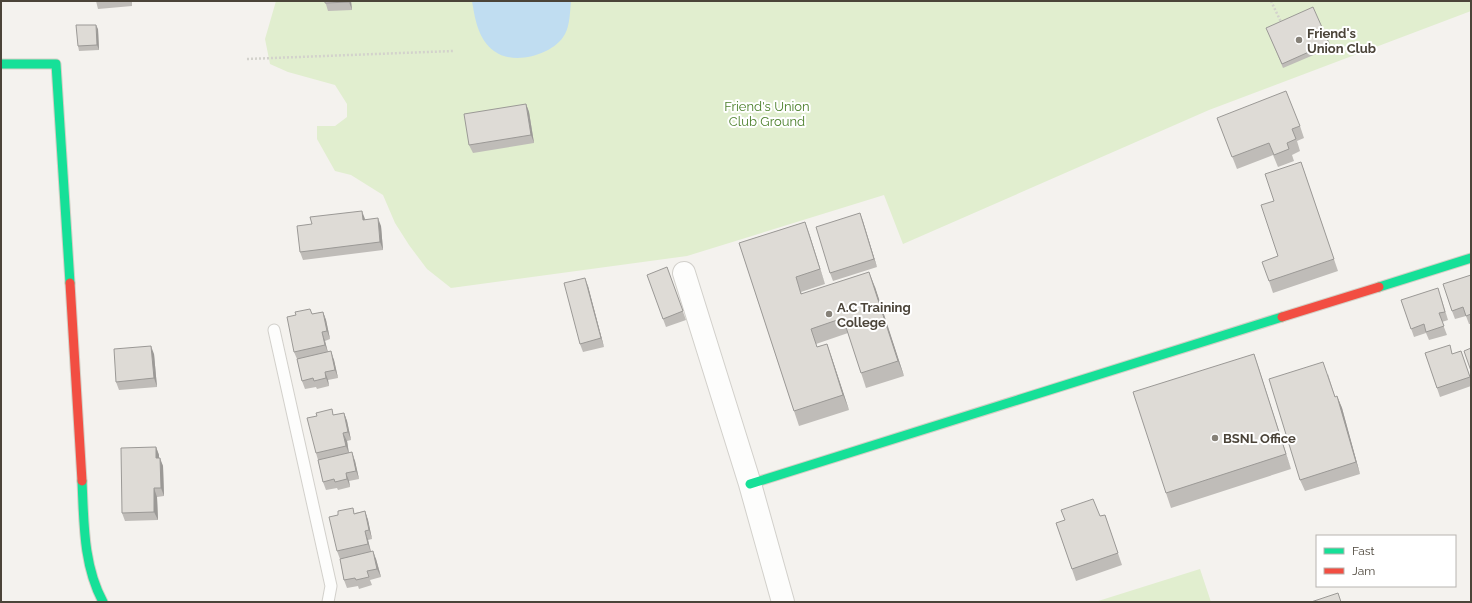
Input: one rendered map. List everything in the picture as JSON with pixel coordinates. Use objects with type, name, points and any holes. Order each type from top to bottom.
[{"type":"street","points":[[1,64],[56,64],[68,241],[78,436],[87,549],[89,569],[94,586],[103,602]]},
{"type":"street","points":[[750,484],[1471,258]]},
{"type":"street","points":[[684,273],[750,484],[783,602]]},
{"type":"lane","points":[[274,330],[331,586],[328,602]]},
{"type":"path","points":[[1271,1],[1282,25]]},
{"type":"path","points":[[247,59],[453,51]]},
{"type":"green space","name":"Friend's Union Club Ground","points":[[276,1],[1470,1],[1471,11],[1209,110],[903,244],[884,195],[687,256],[451,288],[427,269],[409,245],[395,223],[383,195],[351,175],[335,171],[317,139],[317,126],[335,126],[347,117],[347,104],[335,85],[288,72],[270,64],[265,39]]},
{"type":"green space","points":[[1200,569],[1211,602],[1095,602]]},
{"type":"water","points":[[472,1],[571,1],[570,18],[565,34],[552,48],[543,53],[532,56],[512,58],[494,51],[484,41],[476,22]]},
{"type":"building","points":[[325,1],[349,1],[349,2],[325,3]]},
{"type":"building","name":"Friend's Union Club","points":[[1313,7],[1329,43],[1282,64],[1266,28]]},
{"type":"building","points":[[76,25],[96,25],[97,45],[78,46]]},
{"type":"building","points":[[1286,91],[1300,126],[1292,129],[1296,139],[1287,143],[1289,149],[1274,155],[1269,143],[1232,157],[1217,118]]},
{"type":"building","points":[[526,104],[531,135],[469,145],[464,114]]},
{"type":"building","points":[[1301,162],[1334,259],[1269,281],[1262,262],[1278,256],[1261,205],[1274,201],[1265,174]]},
{"type":"building","points":[[362,211],[363,220],[378,218],[380,242],[300,252],[297,226],[312,224],[310,217]]},
{"type":"building","points":[[860,213],[874,259],[830,273],[816,227]]},
{"type":"building","points":[[805,222],[820,269],[796,277],[801,294],[869,272],[898,361],[861,373],[843,318],[811,329],[817,347],[827,344],[843,395],[794,411],[739,243]]},
{"type":"building","points":[[667,267],[683,311],[663,319],[647,275]]},
{"type":"building","points":[[1471,275],[1471,314],[1466,316],[1463,307],[1452,311],[1443,284]]},
{"type":"building","points":[[585,278],[601,338],[580,344],[564,283]]},
{"type":"building","points":[[1438,288],[1445,312],[1439,313],[1444,326],[1426,332],[1424,324],[1411,329],[1401,300]]},
{"type":"building","points":[[310,309],[312,314],[323,312],[327,331],[322,332],[325,345],[294,352],[287,317],[296,315],[295,312]]},
{"type":"building","points":[[1450,345],[1452,354],[1461,351],[1470,377],[1437,388],[1425,353]]},
{"type":"building","points":[[151,346],[154,378],[116,382],[114,349]]},
{"type":"building","points":[[1471,348],[1471,371],[1464,351]]},
{"type":"building","points":[[331,351],[335,370],[325,372],[326,378],[314,381],[313,378],[302,381],[297,359]]},
{"type":"building","name":"BSNL Office","points":[[1254,354],[1286,454],[1166,493],[1133,392]]},
{"type":"building","points":[[1323,362],[1335,397],[1337,396],[1356,462],[1300,480],[1269,379]]},
{"type":"building","points":[[332,409],[333,415],[344,413],[348,432],[343,433],[346,446],[316,453],[307,418],[317,416],[316,413]]},
{"type":"building","points":[[156,447],[156,458],[160,458],[161,488],[154,488],[154,512],[122,513],[121,448]]},
{"type":"building","points":[[352,452],[356,471],[346,473],[347,479],[335,482],[334,479],[323,482],[318,460]]},
{"type":"building","points":[[1093,499],[1100,516],[1105,515],[1118,553],[1072,569],[1056,523],[1065,520],[1061,510]]},
{"type":"building","points":[[353,508],[354,514],[365,511],[369,530],[365,531],[368,544],[337,551],[329,517],[338,515],[338,511]]},
{"type":"building","points":[[373,551],[377,569],[367,571],[369,577],[356,580],[355,578],[344,580],[340,559]]},
{"type":"building","points":[[1338,593],[1341,602],[1311,602]]},
{"type":"traffic: fast","points":[[1,64],[56,64],[70,283]]},
{"type":"traffic: fast","points":[[1379,287],[1471,258]]},
{"type":"traffic: fast","points":[[750,484],[1282,317]]},
{"type":"traffic: fast","points":[[82,481],[84,528],[88,558],[96,588],[103,602]]},
{"type":"traffic: jam","points":[[70,283],[82,481]]},
{"type":"traffic: jam","points":[[1282,317],[1379,287]]},
{"type":"place","name":"Friend's Union Club","points":[[1299,40]]},
{"type":"place","name":"A.C Training College","points":[[829,314]]},
{"type":"place","name":"BSNL Office","points":[[1215,438]]}]
